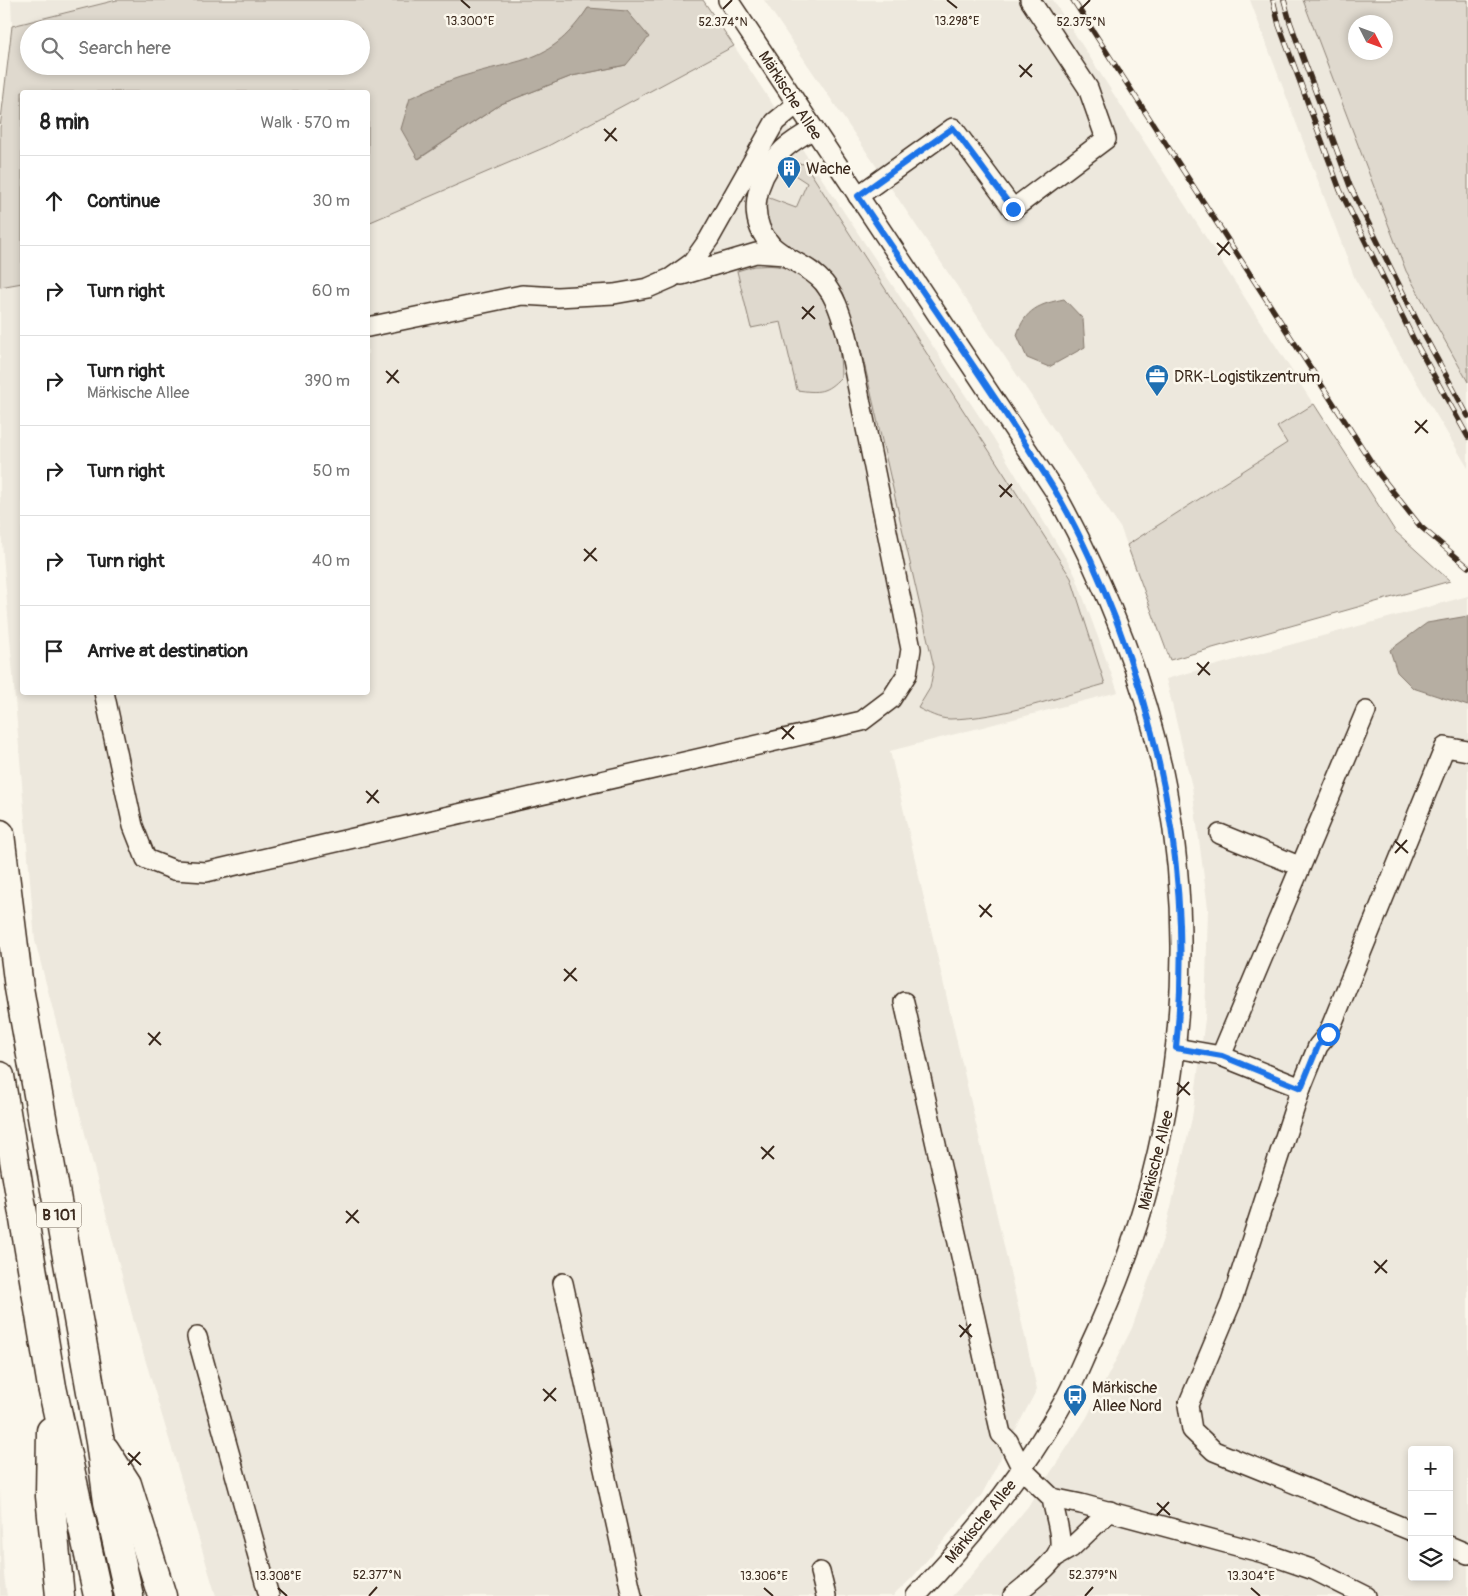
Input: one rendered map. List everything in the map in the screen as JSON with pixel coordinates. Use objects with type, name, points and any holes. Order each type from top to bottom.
[{"type":"highway","name":"B 101","points":[[0,834],[19,988],[100,1442],[108,1502],[129,1596]]},
{"type":"highway","name":"B 101","points":[[0,1076],[52,1387],[98,1596]]},
{"type":"highway","points":[[52,1387],[50,1496],[60,1596]]},
{"type":"highway","points":[[100,1442],[127,1484],[162,1596]]},
{"type":"street","name":"Märkische Allee","points":[[728,0],[1054,490],[1097,572],[1140,688],[1166,787],[1179,891],[1181,930],[1180,1012],[1176,1048],[1162,1139],[1138,1229],[1106,1312],[1060,1408],[1022,1469],[963,1546],[916,1596]]},
{"type":"street","points":[[858,196],[953,128],[1013,209],[1106,139],[1088,88],[1030,0]]},
{"type":"street","points":[[671,278],[692,264],[714,231],[775,122],[798,104]]},
{"type":"street","points":[[105,695],[133,826],[146,859],[174,870],[206,872],[862,721],[891,699],[907,674],[910,649],[847,335],[835,298],[813,271],[773,247],[764,237],[756,220],[756,199],[766,174],[780,152],[813,130]]},
{"type":"street","points":[[370,327],[522,295],[557,297],[614,294],[648,288],[671,278],[756,253],[785,254]]},
{"type":"street","points":[[1222,1056],[1299,866],[1366,712]]},
{"type":"street","points":[[1408,1529],[1214,1451],[1192,1430],[1188,1404],[1231,1303],[1301,1088],[1318,1046],[1328,1034],[1445,747],[1468,751]]},
{"type":"street","points":[[1220,834],[1299,866]]},
{"type":"street","points":[[904,1002],[1001,1434],[1008,1440],[1022,1469],[1052,1498],[1110,1511],[1267,1554],[1314,1570],[1366,1596]]},
{"type":"street","points":[[1176,1048],[1222,1056],[1301,1088]]},
{"type":"street","points":[[563,1283],[632,1596]]},
{"type":"street","points":[[197,1337],[269,1596]]},
{"type":"street","points":[[1052,1498],[1060,1540],[1057,1556]]},
{"type":"street","points":[[1013,1596],[1057,1556],[1071,1548],[1110,1511]]},
{"type":"street","points":[[1453,1548],[1468,1554]]},
{"type":"street","points":[[820,1572],[826,1596]]},
{"type":"shaded area","points":[[11,0],[117,0],[36,20],[20,20],[20,24],[12,26]]},
{"type":"shaded area","points":[[117,0],[703,0],[734,46],[548,146],[370,222],[370,90],[20,90],[20,283],[0,287],[0,128],[12,26],[20,24],[20,75],[370,75],[370,20],[36,20]],"holes":[[[588,8],[626,65],[572,76],[501,104],[419,159],[519,63],[549,51],[576,27]]]},
{"type":"shaded area","points":[[764,0],[1053,0],[1395,531],[1450,581],[1170,660],[1121,529]]},
{"type":"shaded area","points":[[1250,0],[1303,0],[1406,271],[1468,382],[1468,468],[1355,279]]},
{"type":"shaded area","points":[[1303,0],[1468,0],[1468,382],[1406,271]]},
{"type":"shaded area","points":[[588,8],[627,11],[649,37],[626,65],[572,76],[501,104],[418,159],[401,129],[410,98],[460,77],[535,56],[562,39],[575,26]]},
{"type":"shaded area","points":[[734,46],[993,437],[1074,572],[1118,692],[890,751],[1037,1389],[981,1496],[912,1578],[893,1596],[216,1596],[134,1322],[35,941],[0,518],[0,287],[20,283],[20,695],[370,695],[370,222],[548,146]]},
{"type":"shaded area","points":[[794,163],[805,164],[1071,578],[1105,684],[1029,706],[970,718],[942,718],[918,708],[930,688],[934,667],[857,332],[843,292],[820,264],[777,240],[766,225],[764,196],[796,208],[807,183],[784,168]]},
{"type":"shaded area","points":[[754,266],[777,266],[794,272],[808,281],[819,294],[834,325],[838,343],[841,377],[831,386],[822,391],[797,390],[781,322],[751,328],[737,271]]},
{"type":"shaded area","points":[[1064,299],[1083,319],[1085,347],[1049,367],[1027,358],[1017,335],[1024,319],[1034,309]]},
{"type":"shaded area","points":[[1314,404],[1395,531],[1450,581],[1170,660],[1127,545],[1287,443],[1277,427]]},
{"type":"shaded area","points":[[1468,596],[1468,1596],[952,1596],[1030,1504],[1087,1417],[1132,1328],[1164,1236],[1192,1118],[1205,1019],[1208,908],[1192,787],[1166,679]]},
{"type":"shaded area","points":[[1468,616],[1468,706],[1413,688],[1397,672],[1390,650],[1427,623]]},
{"type":"shaded area","points":[[0,1489],[4,1575],[7,1596],[0,1596]]},
{"type":"railway","points":[[1073,0],[1379,474],[1420,526],[1468,567]]},
{"type":"railway","points":[[1273,0],[1279,25],[1340,190],[1413,338],[1468,437]]},
{"type":"railway","points":[[1284,0],[1290,22],[1350,186],[1423,333],[1468,416]]},
{"type":"place","name":"Wache","points":[[789,189]]},
{"type":"place","name":"DRK-Logistikzentrum","points":[[1157,397]]},
{"type":"place","name":"Märkische Allee Nord","points":[[1075,1417]]},
{"type":"route","points":[[1013,209],[953,128],[882,181],[858,196],[1054,490],[1097,572],[1119,629],[1140,688],[1166,787],[1179,891],[1182,949],[1180,1012],[1176,1048],[1222,1056],[1301,1088],[1318,1046],[1328,1034]]}]
